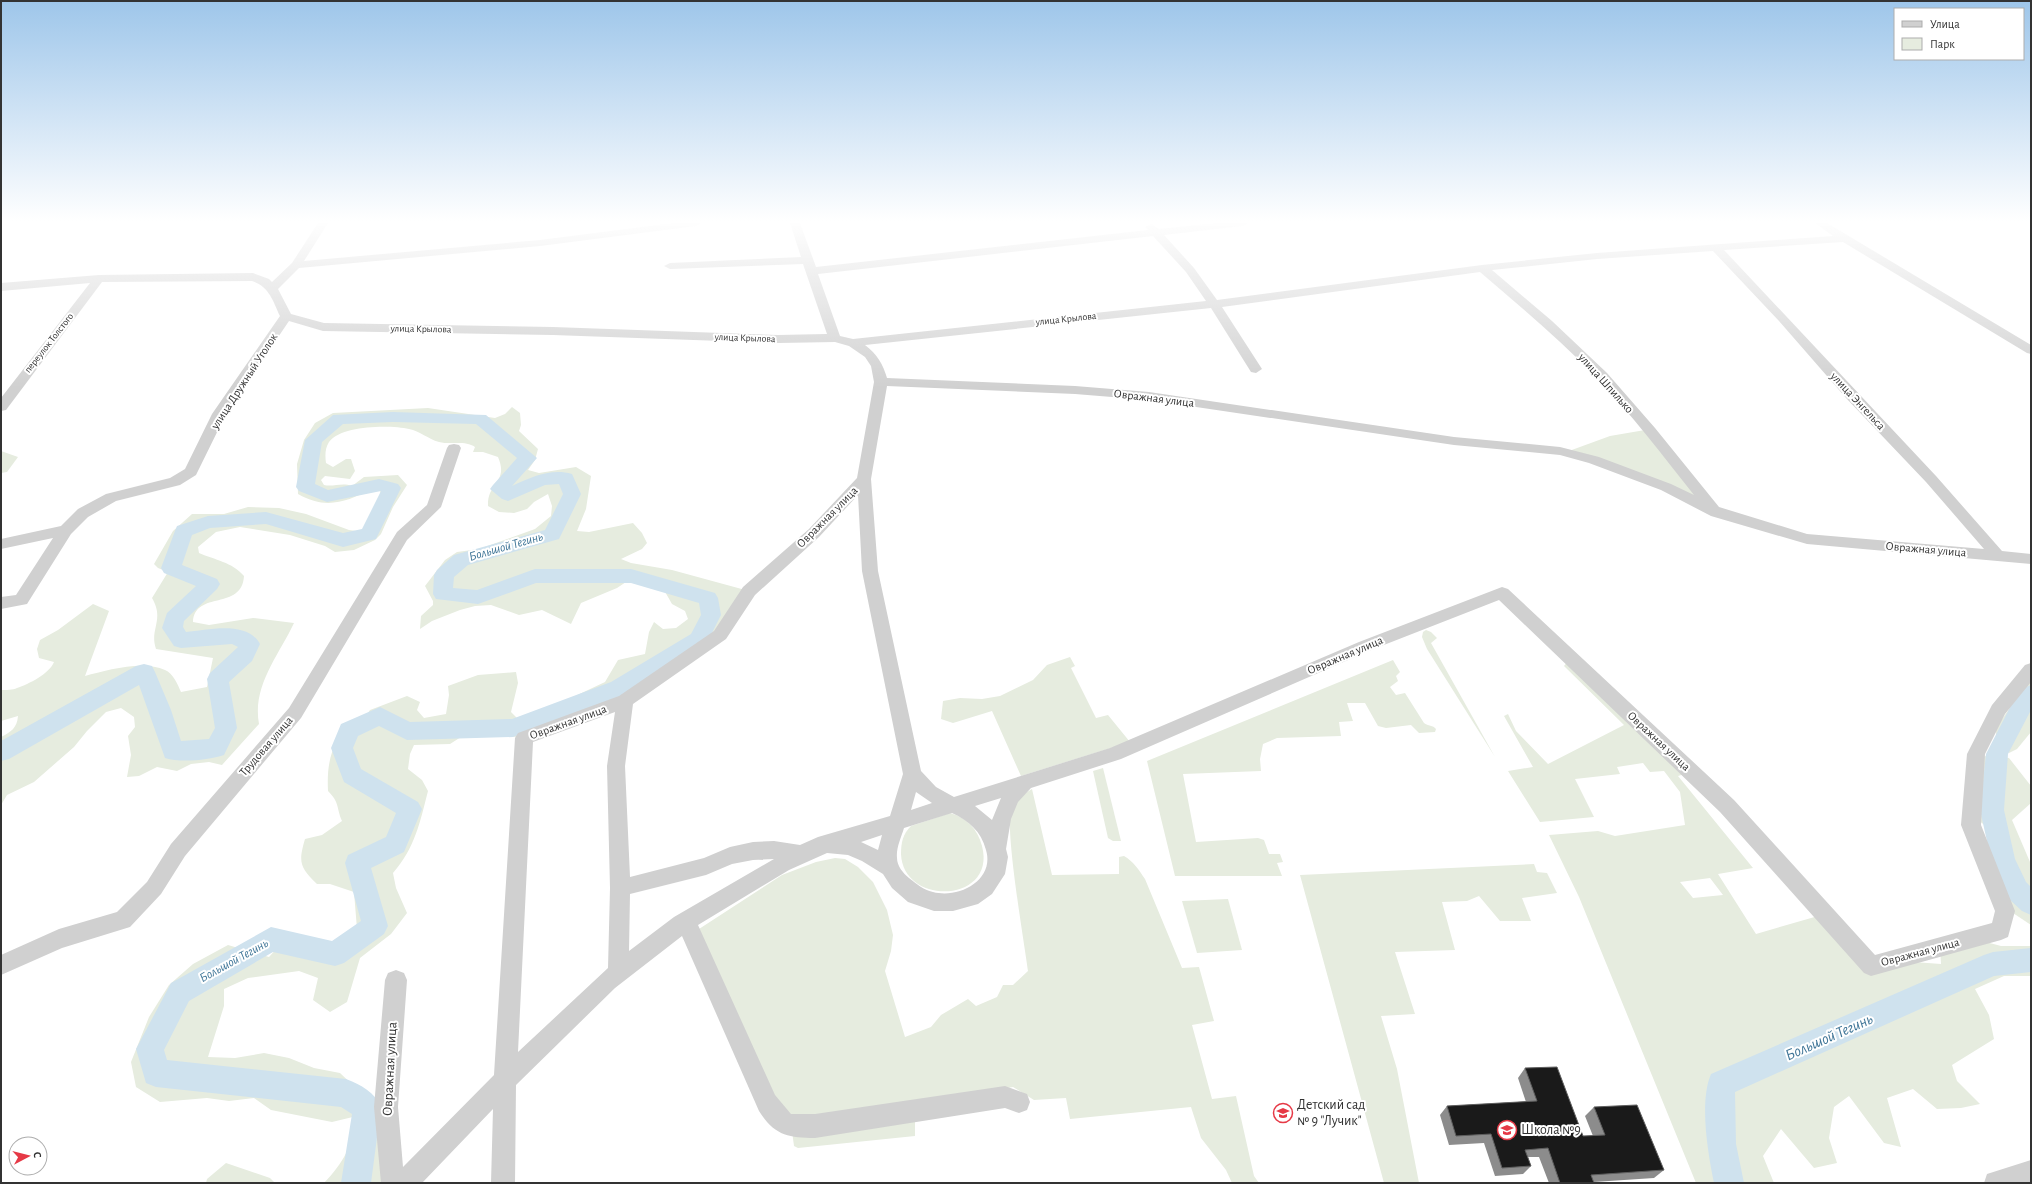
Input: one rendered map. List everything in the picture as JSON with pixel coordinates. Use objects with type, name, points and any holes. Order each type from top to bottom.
[{"type":"street","points":[[1,288],[99,280],[188,278]]},
{"type":"street","points":[[256,278],[265,281],[272,289],[286,316]]},
{"type":"street","points":[[272,289],[283,278]]},
{"type":"street","points":[[813,278],[835,338]]},
{"type":"street","points":[[1196,278],[1256,369]]},
{"type":"street","name":"улица Крылова","points":[[286,316],[323,327],[553,331],[778,339],[835,338],[853,343],[1214,304],[1406,278]]},
{"type":"street","name":"улица Шпилько","points":[[1494,278],[1541,318],[1586,360],[1646,427],[1716,512]]},
{"type":"street","name":"улица Энгельса","points":[[1745,278],[1783,318],[1852,396],[1931,479],[1998,556]]},
{"type":"street","points":[[1912,278],[2031,350]]},
{"type":"street","name":"переулок Толстого","points":[[1,407],[99,280]]},
{"type":"street","name":"улица Дружный Уголок","points":[[1,604],[21,600],[66,530],[83,513],[112,497],[175,482],[191,472],[219,414],[286,316]]},
{"type":"street","name":"Овражная улица","points":[[853,343],[870,355],[877,366],[881,382],[864,479],[870,571],[912,774]]},
{"type":"street","name":"Овражная улица","points":[[881,382],[1074,390],[1149,396],[1454,441],[1560,452],[1594,460],[1666,487],[1716,512],[1807,539],[2031,559]]},
{"type":"street","name":"Трудовая улица","points":[[1,965],[59,938],[122,920],[154,888],[178,850],[295,713],[402,536],[434,507],[454,448]]},
{"type":"street","name":"Овражная улица","points":[[503,1183],[504,1080],[524,738],[625,701],[720,635],[749,591],[814,533],[864,479]]},
{"type":"street","points":[[1,544],[66,530]]},
{"type":"street","name":"Овражная улица","points":[[1026,781],[1115,754],[1372,643],[1502,593],[1550,642],[1651,733],[1727,807],[1871,966],[2001,930],[2005,910],[1971,825],[1976,754],[1998,710],[2031,670]]},
{"type":"street","points":[[618,973],[620,888],[616,766],[625,701]]},
{"type":"street","points":[[620,888],[706,866],[730,856],[752,851],[774,850],[805,852],[833,846],[849,846],[868,853],[889,868],[905,890],[923,901],[934,904],[960,902],[982,891],[996,874],[998,865],[994,839],[983,821],[976,815],[933,794],[921,785],[912,774]]},
{"type":"street","points":[[889,868],[887,856],[889,846],[912,774]]},
{"type":"street","points":[[805,852],[1026,781]]},
{"type":"street","points":[[996,848],[1000,820],[1007,802],[1026,781]]},
{"type":"street","points":[[405,1183],[504,1080],[618,973],[686,921],[805,852],[883,818],[904,801]]},
{"type":"street","points":[[686,921],[748,1061],[776,1118],[793,1127],[815,1126],[1005,1097],[1020,1102]]},
{"type":"street","name":"Овражная улица","points":[[393,1183],[386,1107],[396,980]]},
{"type":"street","points":[[1996,1183],[2031,1172]]},
{"type":"green space","points":[[512,407],[520,413],[521,425],[519,431],[538,449],[535,460],[528,470],[539,473],[576,467],[591,476],[586,509],[577,531],[589,532],[633,523],[642,533],[647,543],[642,549],[621,559],[631,563],[672,570],[749,591],[722,632],[625,701],[524,738],[486,733],[461,737],[450,744],[414,745],[410,754],[408,769],[422,780],[428,791],[412,844],[407,854],[393,873],[396,888],[407,913],[391,934],[360,958],[347,1002],[330,1012],[313,1000],[318,978],[299,971],[248,978],[224,989],[224,1006],[208,1057],[235,1058],[264,1053],[289,1058],[314,1068],[340,1073],[357,1089],[375,1100],[393,1183],[324,1183],[342,1161],[354,1135],[357,1116],[332,1122],[271,1110],[254,1098],[229,1101],[207,1098],[160,1102],[136,1087],[131,1062],[149,1017],[169,985],[193,964],[228,945],[269,957],[290,934],[341,943],[357,929],[354,892],[330,884],[317,884],[304,869],[301,859],[305,839],[322,835],[342,821],[336,802],[328,791],[328,770],[332,751],[338,738],[355,732],[370,710],[407,696],[420,702],[417,710],[424,718],[446,714],[449,695],[448,686],[478,675],[516,672],[518,683],[511,712],[518,719],[535,715],[605,682],[618,660],[645,654],[649,632],[654,622],[663,629],[676,628],[688,619],[685,611],[672,604],[664,590],[644,582],[626,582],[617,588],[581,603],[571,624],[542,610],[519,615],[491,605],[475,606],[460,610],[432,621],[420,629],[421,616],[433,605],[433,601],[425,586],[445,560],[457,552],[479,549],[535,529],[551,516],[552,506],[548,494],[534,502],[527,509],[514,513],[499,512],[488,506],[491,492],[501,472],[501,466],[498,457],[483,452],[473,452],[475,447],[471,445],[439,442],[417,431],[409,429],[379,427],[355,429],[335,436],[329,442],[325,455],[326,463],[333,467],[346,459],[351,459],[355,471],[350,479],[325,476],[321,480],[324,485],[345,484],[352,486],[364,477],[398,475],[407,485],[393,507],[381,534],[375,540],[354,550],[335,552],[325,546],[290,535],[240,527],[216,532],[198,547],[199,553],[229,564],[244,576],[241,587],[235,593],[202,606],[196,612],[193,622],[209,625],[253,618],[294,623],[274,659],[263,684],[259,697],[259,724],[222,765],[209,762],[191,764],[177,771],[157,767],[139,776],[127,777],[131,755],[128,736],[135,727],[134,717],[121,708],[106,712],[87,731],[74,747],[34,782],[7,795],[1,805],[1,737],[13,729],[18,716],[1,721],[1,690],[9,690],[22,686],[48,671],[54,662],[39,658],[37,649],[40,640],[58,630],[93,604],[109,611],[85,676],[125,667],[146,666],[156,667],[168,672],[175,680],[181,692],[207,687],[213,658],[156,649],[154,642],[157,612],[152,598],[168,572],[158,568],[154,564],[173,531],[192,514],[224,514],[248,507],[279,508],[306,514],[349,530],[365,532],[374,517],[380,501],[380,490],[372,489],[345,501],[327,503],[308,499],[298,494],[297,464],[304,440],[315,423],[333,413],[428,408],[495,418],[505,414]]},
{"type":"green space","points":[[1645,430],[1701,501],[1569,451],[1610,436]]},
{"type":"green space","points":[[1,451],[18,457],[7,472],[1,473]]},
{"type":"green space","points":[[1426,630],[1431,632],[1437,638],[1431,643],[1495,757],[1427,649],[1422,637],[1423,632]]},
{"type":"green space","points":[[1070,657],[1075,666],[1071,668],[1096,718],[1108,715],[1130,742],[1021,776],[992,711],[953,723],[941,719],[943,701],[960,698],[982,699],[1000,696],[1033,680],[1047,665]]},
{"type":"green space","points":[[1393,660],[1400,672],[1396,676],[1398,681],[1390,687],[1396,695],[1405,693],[1424,723],[1435,728],[1435,732],[1419,733],[1411,725],[1386,728],[1378,726],[1365,703],[1347,703],[1353,721],[1339,722],[1341,736],[1277,738],[1263,744],[1260,759],[1261,771],[1183,774],[1196,842],[1258,838],[1264,840],[1269,854],[1280,854],[1283,862],[1277,863],[1282,876],[1175,876],[1147,761]]},
{"type":"green space","points":[[1568,661],[1688,773],[1678,776],[1753,868],[1718,874],[1756,934],[1825,914],[1871,966],[1914,962],[1941,964],[1940,947],[1971,938],[2001,946],[2031,946],[2031,976],[2004,976],[1975,989],[1989,1015],[1994,1039],[1952,1065],[1957,1081],[1980,1104],[1961,1108],[1937,1109],[1913,1089],[1887,1098],[1901,1147],[1884,1143],[1849,1096],[1834,1107],[1829,1138],[1837,1163],[1814,1168],[1781,1129],[1763,1156],[1774,1183],[1696,1183],[1579,897],[1549,835],[1598,831],[1615,836],[1685,825],[1680,792],[1664,771],[1650,772],[1643,763],[1617,767],[1620,774],[1575,779],[1594,817],[1540,822],[1508,771],[1533,767],[1504,716],[1508,714],[1516,731],[1548,764],[1624,725],[1564,666]],"holes":[[[1710,878],[1723,895],[1693,898],[1680,882]]]},
{"type":"green space","points":[[2031,677],[2031,732],[2017,749],[2009,753],[1996,736],[1996,728]]},
{"type":"green space","points":[[1989,755],[2009,758],[2031,786],[2031,803],[2012,820],[2030,862],[2031,925],[2010,911],[1993,872],[1991,830],[1978,820],[1980,758]]},
{"type":"green space","points":[[1103,768],[1121,841],[1113,841],[1108,838],[1093,771]]},
{"type":"green space","points":[[1032,789],[1052,875],[1119,874],[1119,857],[1124,856],[1133,863],[1145,879],[1182,968],[1199,967],[1214,1021],[1192,1025],[1212,1099],[1236,1096],[1254,1176],[1259,1183],[1232,1183],[1226,1170],[1201,1138],[1191,1107],[1070,1119],[1066,1098],[1034,1100],[1013,1087],[807,1123],[781,1114],[699,929],[782,875],[816,862],[835,858],[845,859],[858,867],[873,882],[887,910],[893,935],[891,951],[885,971],[905,1037],[931,1027],[941,1015],[968,999],[976,1006],[997,997],[1003,985],[1013,985],[1028,971],[1012,859],[1010,817],[1014,804],[1021,796]]},
{"type":"green space","points":[[950,813],[966,821],[974,829],[982,846],[983,865],[976,879],[963,888],[948,891],[931,890],[917,883],[906,871],[901,854],[902,842],[904,835],[911,826]]},
{"type":"green space","points":[[1534,864],[1537,872],[1547,873],[1557,893],[1522,898],[1531,921],[1500,921],[1479,896],[1467,901],[1442,902],[1455,950],[1395,952],[1415,1014],[1381,1016],[1397,1069],[1419,1183],[1384,1183],[1300,875]]},
{"type":"green space","points":[[1228,899],[1242,950],[1197,953],[1182,901]]},
{"type":"green space","points":[[915,1114],[915,1136],[798,1148],[794,1146],[792,1131]]},
{"type":"green space","points":[[226,1163],[270,1178],[275,1183],[206,1183],[207,1179]]},
{"type":"building","name":"Школа №9","points":[[1557,1067],[1583,1136],[1605,1135],[1594,1107],[1637,1105],[1664,1170],[1591,1175],[1594,1183],[1560,1183],[1548,1148],[1525,1150],[1531,1166],[1502,1168],[1491,1134],[1456,1136],[1447,1106],[1537,1101],[1525,1068]]},
{"type":"waterway","name":"Большой Тегинь","points":[[1,752],[144,672],[160,710],[173,751],[216,748],[226,728],[218,679],[245,655],[250,644],[235,636],[181,640],[172,628],[174,618],[210,584],[171,568],[184,531],[208,522],[266,518],[343,540],[369,534],[392,488],[379,485],[327,496],[305,487],[314,440],[339,419],[393,417],[480,419],[528,458],[499,489],[508,495],[542,479],[566,478],[572,494],[552,534],[461,560],[444,575],[443,594],[478,597],[535,576],[631,576],[708,598],[711,615],[699,639],[619,688],[513,728],[407,731],[380,716],[349,730],[342,748],[352,775],[410,809],[395,844],[357,863],[375,926],[335,954],[271,939],[180,992],[150,1049],[156,1073],[346,1093],[367,1107],[356,1183]]},
{"type":"waterway","name":"Большой Тегинь","points":[[2031,693],[2027,696],[1997,754],[1992,810],[2003,859],[2017,890],[2031,903]]},
{"type":"waterway","name":"Большой Тегинь","points":[[1729,1183],[1721,1144],[1721,1084],[1993,964],[2031,960]]},
{"type":"place","name":"Детский сад № 9 \"Лучик\"","points":[[1283,1113]]},
{"type":"place","name":"Школа №9","points":[[1507,1130]]}]
